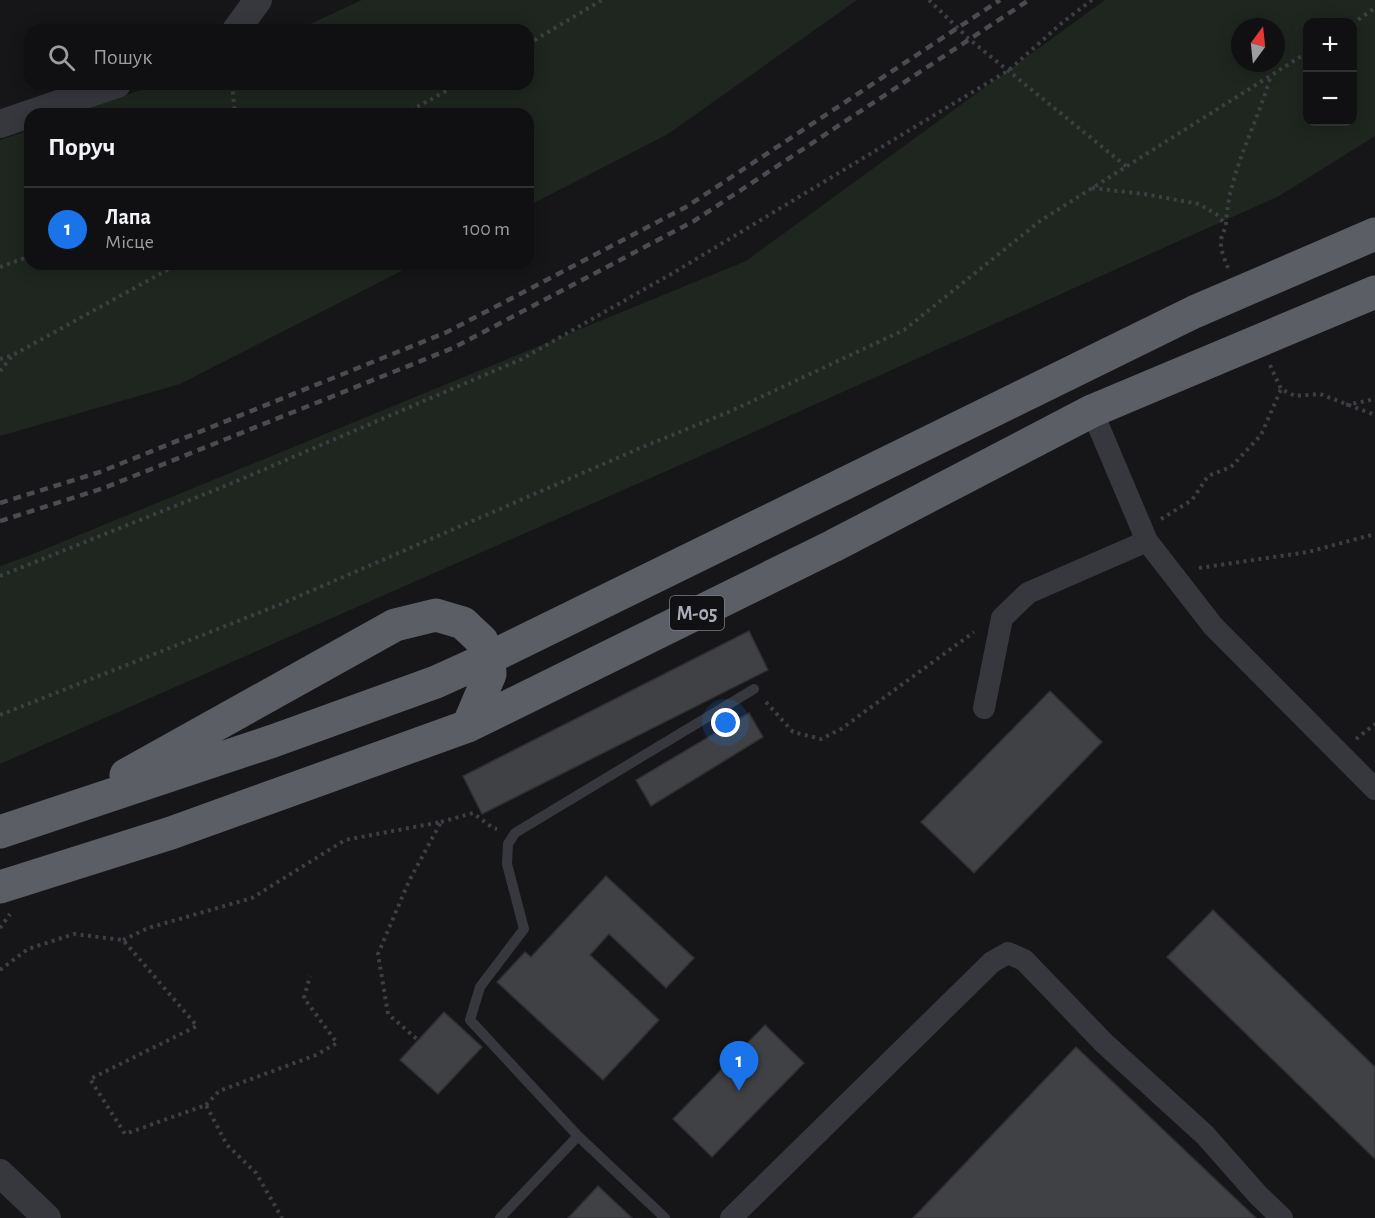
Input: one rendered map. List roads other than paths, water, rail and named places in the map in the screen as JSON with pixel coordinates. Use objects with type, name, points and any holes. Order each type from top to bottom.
[{"type":"highway","name":"М-05","points":[[0,832],[59,814],[425,686],[489,658],[1194,312],[1375,234]]},
{"type":"highway","name":"М-05","points":[[0,887],[171,833],[468,726],[833,546],[1092,411],[1375,292]]},
{"type":"highway","points":[[59,814],[269,693],[395,625],[436,615],[463,623],[482,640],[489,658],[490,674],[468,726]]},
{"type":"street","points":[[240,24],[258,0]]},
{"type":"street","points":[[47,108],[99,90]]},
{"type":"street","points":[[0,124],[24,116]]},
{"type":"street","points":[[1092,411],[1145,535],[1168,568],[1213,626],[1375,789]]},
{"type":"street","points":[[984,708],[1002,618],[1028,593],[1145,535]]},
{"type":"street","points":[[0,821],[59,814]]},
{"type":"street","points":[[731,1218],[992,962],[1008,953],[1024,960],[1104,1043],[1204,1135],[1282,1218]]},
{"type":"street","points":[[0,1173],[47,1218]]},
{"type":"lane","points":[[665,1218],[578,1137],[470,1020],[480,987],[524,929],[507,864],[508,844],[515,833],[754,689]]},
{"type":"lane","points":[[500,1218],[578,1137]]},
{"type":"railway","points":[[0,503],[100,472],[447,332],[686,207],[1000,0]]},
{"type":"railway","points":[[0,521],[104,488],[453,348],[694,221],[1029,0]]},
{"type":"place","name":"Лапа","points":[[739,1091]]}]
